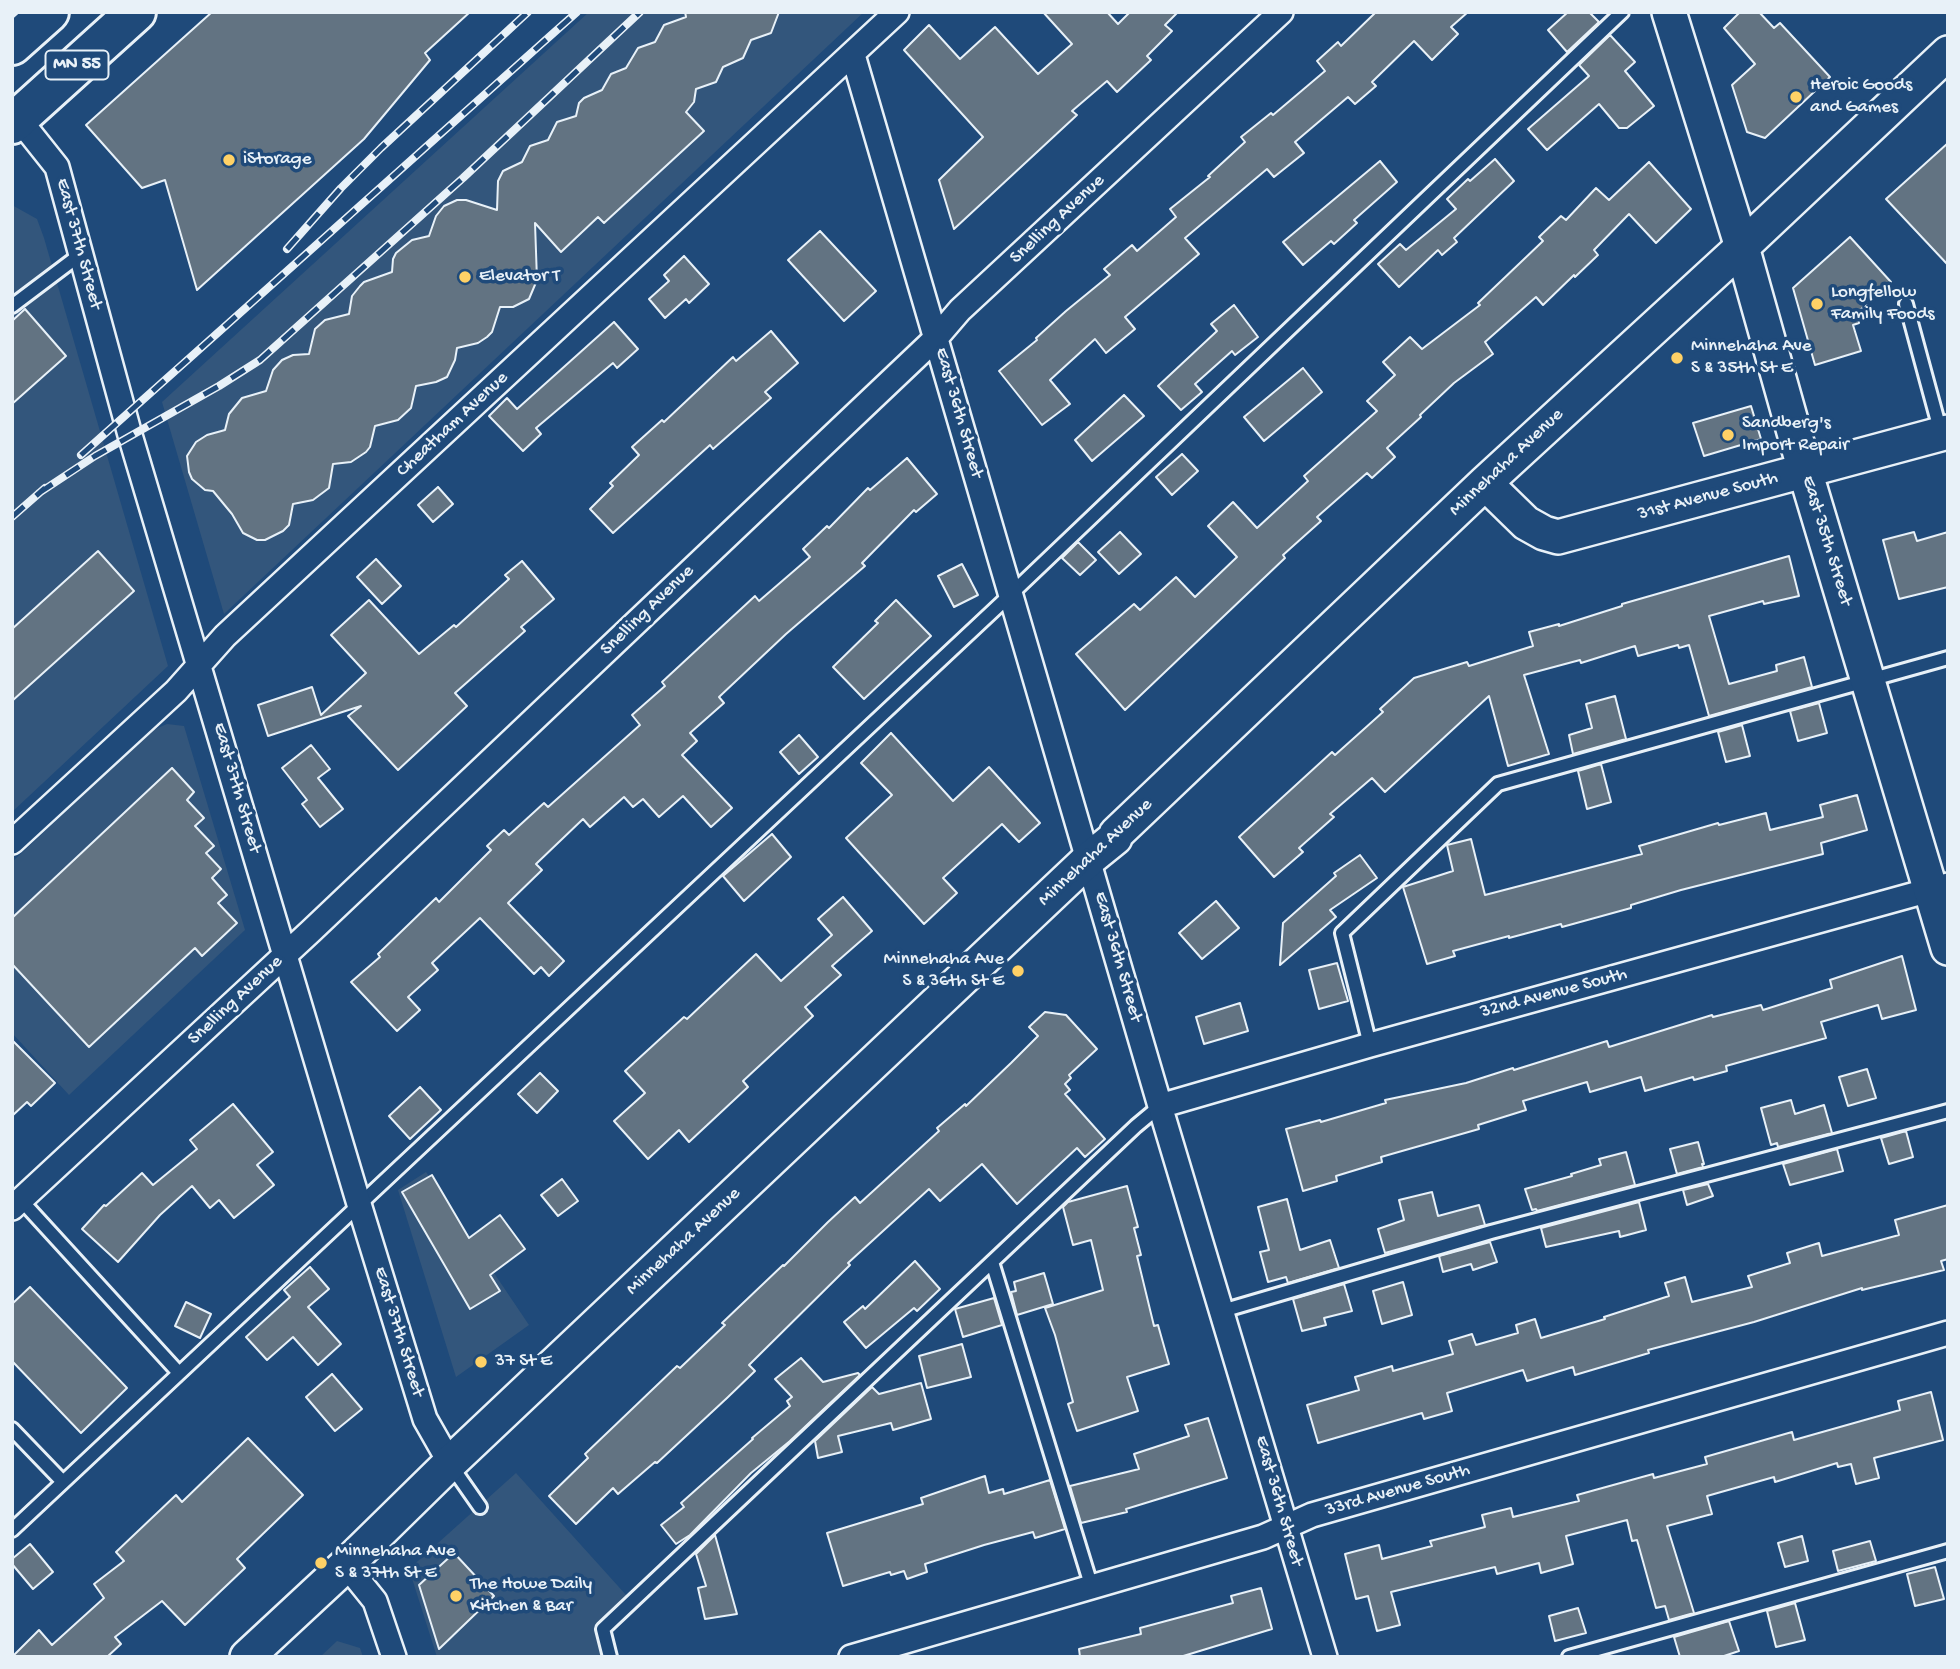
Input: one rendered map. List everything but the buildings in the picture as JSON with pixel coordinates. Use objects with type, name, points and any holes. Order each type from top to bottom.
[{"type":"highway","name":"MN 55","points":[[12,45],[49,12]]},
{"type":"highway","name":"MN 55","points":[[15,121],[136,12]]},
{"type":"main road","name":"East 35th Street","points":[[1670,12],[1742,247],[1868,680],[1939,888],[1948,948]]},
{"type":"main road","name":"Minnehaha Avenue","points":[[247,1657],[1089,859],[1115,838],[1116,834],[1485,483],[1948,53]]},
{"type":"main road","name":"31st Avenue South","points":[[1485,483],[1527,523],[1544,533],[1558,537],[1944,433]]},
{"type":"street","name":"Cheatham Avenue","points":[[12,842],[176,691],[225,636],[897,12]]},
{"type":"street","name":"Snelling Avenue","points":[[17,1204],[285,955],[936,338],[960,310],[1281,12]]},
{"type":"street","name":"East 36th Street","points":[[853,55],[1160,1106],[1325,1657]]},
{"type":"street","name":"East 37th Street","points":[[15,121],[57,167],[128,425],[359,1204],[425,1419],[450,1463]]},
{"type":"street","name":"32nd Avenue South","points":[[1160,1106],[1370,1045],[1939,888]]},
{"type":"street","name":"33rd Avenue South","points":[[851,1657],[1263,1537],[1325,1511],[1948,1333]]},
{"type":"street","points":[[346,1566],[375,1601],[394,1657]]},
{"type":"lane","points":[[12,1530],[1010,595],[1622,12]]},
{"type":"lane","points":[[12,306],[81,254]]},
{"type":"lane","points":[[1906,304],[1944,433]]},
{"type":"lane","points":[[1370,1045],[1342,933],[1498,784],[1948,658]]},
{"type":"lane","points":[[610,1657],[603,1629],[1136,1125],[1160,1106]]},
{"type":"lane","points":[[1222,1311],[1491,1232],[1948,1111]]},
{"type":"lane","points":[[17,1204],[179,1373]]},
{"type":"lane","points":[[992,1262],[1092,1588]]},
{"type":"lane","points":[[12,1429],[63,1482]]},
{"type":"lane","points":[[450,1463],[480,1507]]},
{"type":"lane","points":[[1569,1657],[1948,1551]]},
{"type":"shaded area","points":[[589,12],[864,12],[224,614],[162,402]]},
{"type":"shaded area","points":[[12,205],[37,219],[44,238],[168,666],[12,812]]},
{"type":"shaded area","points":[[167,724],[184,726],[245,930],[69,1095],[12,1033],[12,862],[153,730]]},
{"type":"shaded area","points":[[426,1172],[529,1325],[456,1377],[398,1190]]},
{"type":"shaded area","points":[[516,1473],[627,1596],[598,1626],[606,1657],[437,1657],[409,1569]]},
{"type":"shaded area","points":[[337,1641],[360,1648],[363,1657],[320,1657]]},
{"type":"railway","points":[[287,249],[381,148],[528,12]]},
{"type":"railway","points":[[81,455],[577,12]]},
{"type":"railway","points":[[39,493],[95,456],[260,360],[463,178],[640,12]]},
{"type":"railway","points":[[12,517],[45,488]]},
{"type":"place","name":"Heroic Goods and Games","points":[[1796,97]]},
{"type":"place","name":"iStorage","points":[[229,160]]},
{"type":"place","name":"Elevator T","points":[[465,277]]},
{"type":"place","name":"Longfellow Family Foods","points":[[1817,304]]},
{"type":"place","name":"Minnehaha Ave S & 35th St E","points":[[1677,358]]},
{"type":"place","name":"Sandberg's Import Repair","points":[[1728,435]]},
{"type":"place","name":"Minnehaha Ave S & 36th St E","points":[[1018,971]]},
{"type":"place","name":"37 St E","points":[[481,1362]]},
{"type":"place","name":"Minnehaha Ave S & 37th St E","points":[[321,1563]]},
{"type":"place","name":"The Howe Daily Kitchen & Bar","points":[[456,1596]]}]
